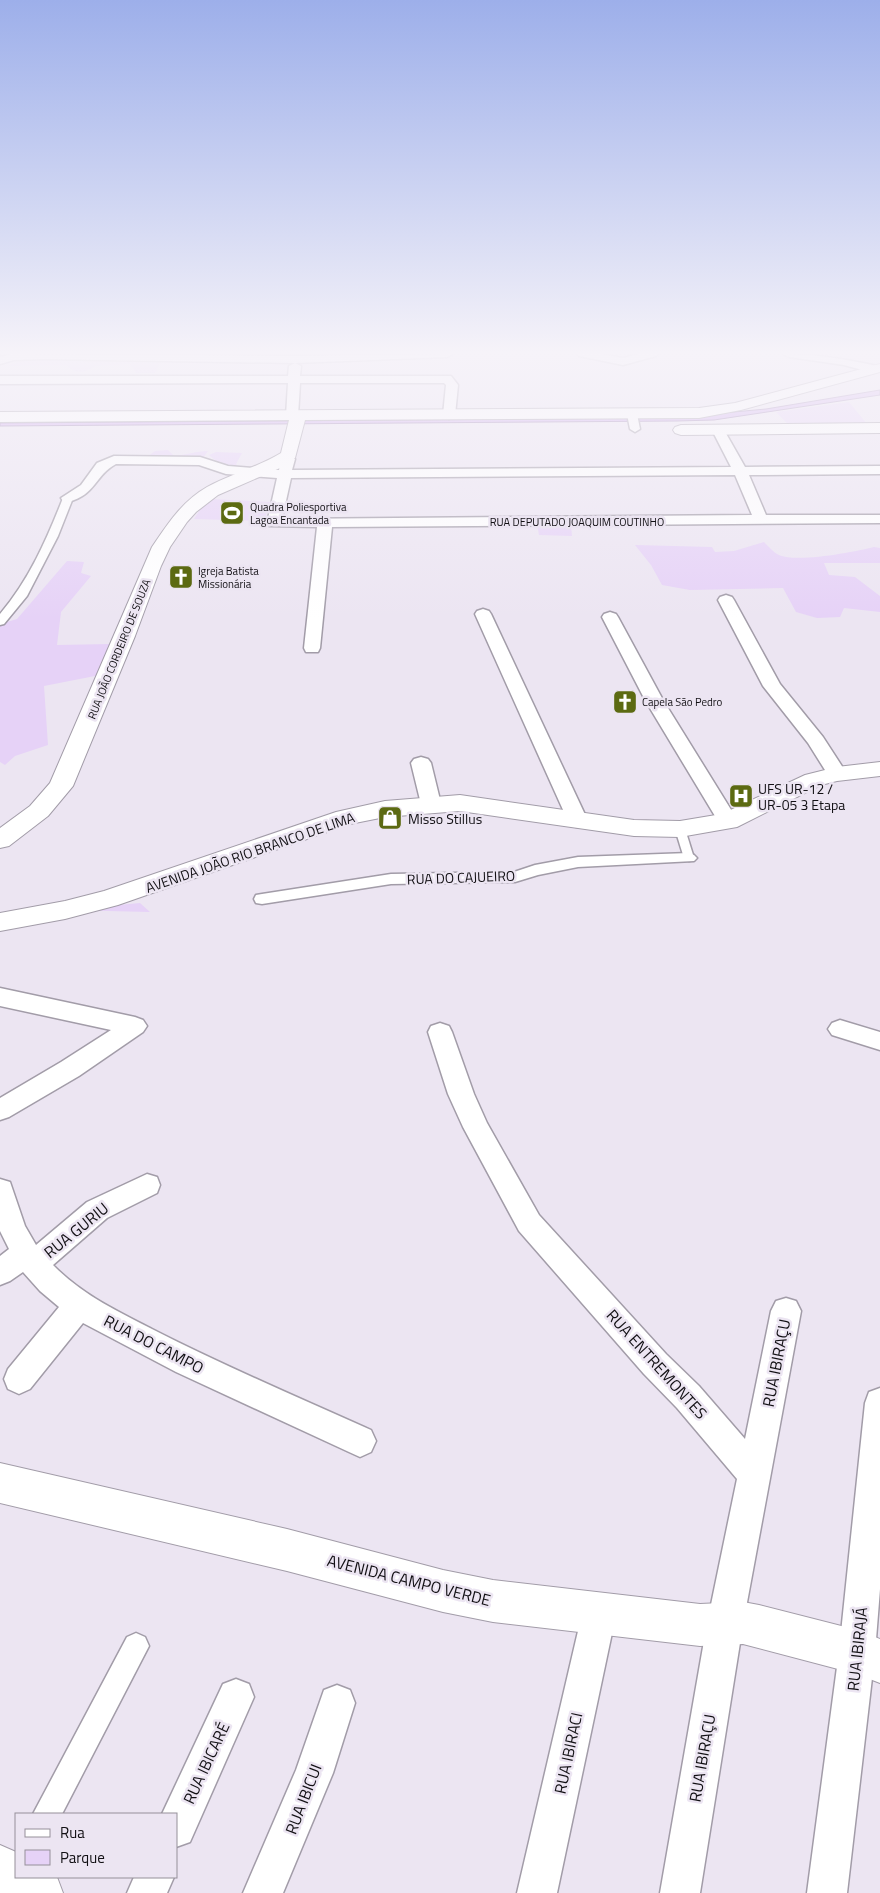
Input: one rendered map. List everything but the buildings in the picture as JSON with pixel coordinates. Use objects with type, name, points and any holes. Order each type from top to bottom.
[{"type":"main road","points":[[287,464],[291,442]]},
{"type":"main road","name":"RUA JOÃO CORDEIRO DE SOUZA","points":[[0,840],[39,811],[61,786],[125,636],[152,566],[169,534],[180,519],[197,502],[222,486],[274,464],[287,464]]},
{"type":"main road","name":"AVENIDA JOÃO RIO BRANCO DE LIMA","points":[[0,922],[65,910],[109,899],[345,817],[385,809],[430,804],[469,804],[634,828],[680,829],[728,821],[794,788],[837,774],[880,769]]},
{"type":"main road","name":"AVENIDA CAMPO VERDE","points":[[0,1483],[287,1550],[443,1591],[493,1601],[599,1614],[700,1625],[759,1626],[868,1657]]},
{"type":"street","points":[[724,442],[761,520]]},
{"type":"street","points":[[0,621],[21,596],[53,536],[68,498],[86,488],[102,466],[114,460],[200,461],[220,468],[252,474]]},
{"type":"street","points":[[287,464],[740,472],[880,470]]},
{"type":"street","name":"RUA DEPUTADO JOAQUIM COUTINHO","points":[[287,464],[274,523],[659,522],[880,519]]},
{"type":"street","points":[[312,648],[325,522]]},
{"type":"street","points":[[726,600],[772,686],[816,741],[837,774]]},
{"type":"street","points":[[484,614],[578,821]]},
{"type":"street","points":[[610,617],[654,700],[728,821]]},
{"type":"street","points":[[421,763],[430,804]]},
{"type":"street","name":"RUA DO CAJUEIRO","points":[[262,899],[392,879],[515,878],[533,870],[606,860],[689,858]]},
{"type":"street","points":[[0,997],[135,1026],[0,1110]]},
{"type":"street","points":[[840,1029],[880,1041]]},
{"type":"street","name":"RUA ENTREMONTES","points":[[440,1032],[461,1094],[476,1127],[529,1223],[655,1364],[694,1404],[755,1475]]},
{"type":"street","name":"RUA GURIU","points":[[0,1272],[30,1258],[97,1210],[147,1184]]},
{"type":"street","name":"RUA DO CAMPO","points":[[0,1194],[11,1228],[30,1258],[50,1282],[78,1305],[172,1356],[360,1441]]},
{"type":"street","points":[[19,1379],[78,1305]]},
{"type":"street","name":"RUA IBIRAÇU","points":[[755,1475],[786,1310]]},
{"type":"street","name":"RUA IBIRAJÁ","points":[[827,1893],[868,1657],[880,1403]]},
{"type":"street","points":[[725,1624],[755,1475]]},
{"type":"street","name":"RUA IBIRACI","points":[[537,1893],[599,1614]]},
{"type":"street","name":"RUA IBIRAÇU","points":[[680,1893],[725,1624]]},
{"type":"street","points":[[48,1813],[136,1646]]},
{"type":"street","name":"RUA IBICARÉ","points":[[178,1824],[236,1697]]},
{"type":"street","name":"RUA IBICUI","points":[[263,1893],[314,1773],[337,1703]]},
{"type":"street","points":[[146,1893],[154,1878]]},
{"type":"lane","points":[[680,829],[689,858]]},
{"type":"green space","points":[[168,450],[174,456],[208,451],[203,458],[147,457],[155,451]]},
{"type":"green space","points":[[216,452],[242,453],[236,464],[241,469],[222,466],[209,455]]},
{"type":"green space","name":"Quadra Poliesportiva Lagoa Encantada","points":[[211,499],[270,502],[264,521],[194,519],[201,508]]},
{"type":"green space","points":[[537,524],[571,525],[572,536],[539,535]]},
{"type":"green space","points":[[764,542],[779,555],[799,558],[826,556],[874,547],[880,548],[880,563],[824,563],[829,575],[855,577],[880,596],[880,612],[844,608],[840,617],[817,618],[796,612],[783,588],[690,590],[662,585],[651,565],[635,545],[712,547],[715,552],[734,551]]},
{"type":"green space","points":[[67,561],[84,562],[81,573],[91,576],[61,612],[57,645],[111,644],[100,675],[44,686],[48,745],[15,756],[5,765],[0,762],[0,624],[17,619]]},
{"type":"green space","points":[[140,903],[150,912],[65,910]]},
{"type":"place","name":"Quadra Poliesportiva Lagoa Encantada","points":[[232,513]]},
{"type":"place","name":"Igreja Batista Missionária","points":[[181,577]]},
{"type":"place","name":"Capela São Pedro","points":[[625,702]]},
{"type":"place","name":"UFS UR-12 / UR-05 3 Etapa","points":[[741,796]]},
{"type":"place","name":"Misso Stillus","points":[[390,818]]}]
